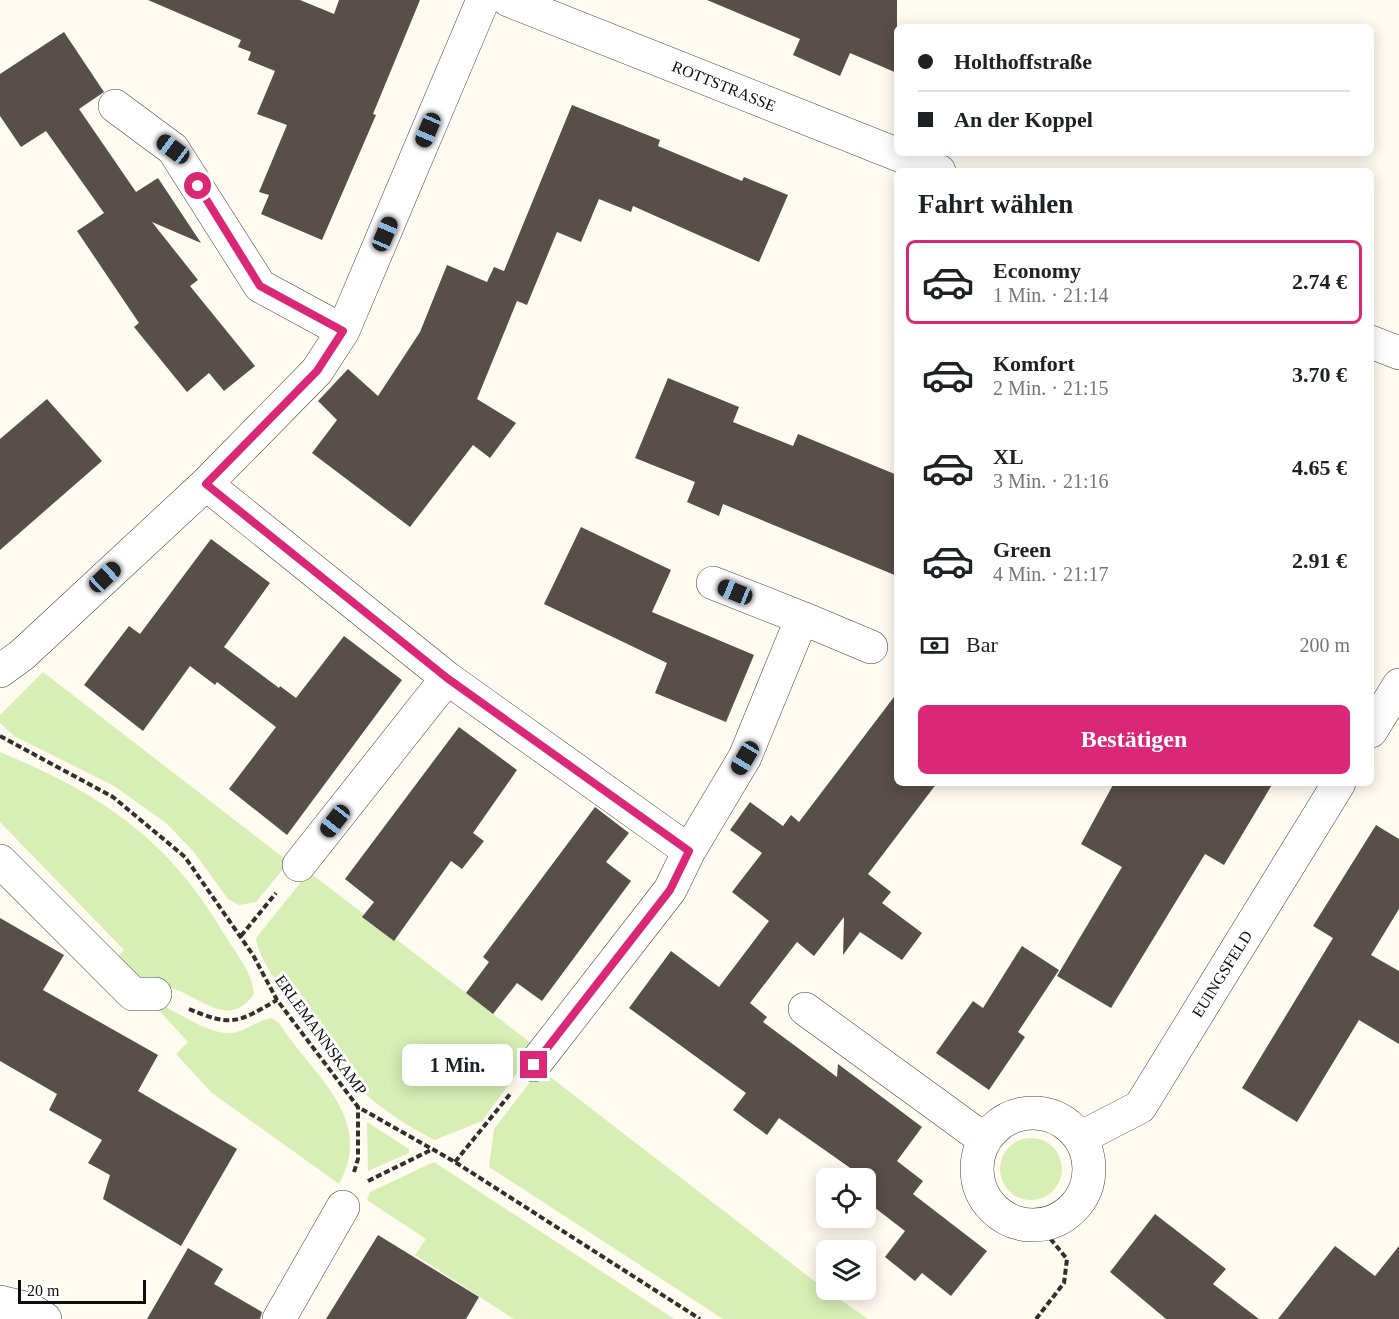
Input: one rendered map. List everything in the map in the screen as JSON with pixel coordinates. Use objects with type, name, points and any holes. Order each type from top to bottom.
[{"type":"street","points":[[0,671],[21,655],[206,484],[317,371],[343,331],[483,0]]},
{"type":"street","name":"ROTTSTRASSE","points":[[508,0],[894,153]]},
{"type":"street","points":[[115,106],[173,149],[260,286],[343,331]]},
{"type":"street","name":"ROTTSTRASSE","points":[[901,156],[931,168]]},
{"type":"street","points":[[1374,343],[1399,353]]},
{"type":"street","points":[[206,484],[447,678],[689,851]]},
{"type":"street","points":[[713,583],[871,647]]},
{"type":"street","points":[[534,1065],[670,890],[689,851],[745,758],[802,618]]},
{"type":"street","points":[[299,865],[447,678]]},
{"type":"street","points":[[1374,726],[1399,685]]},
{"type":"street","name":"EUINGSFELD","points":[[1080,1138],[1140,1107],[1337,786]]},
{"type":"street","points":[[0,861],[133,994],[155,994]]},
{"type":"street","points":[[805,1009],[985,1140]]},
{"type":"street","points":[[1031,1112],[1059,1119],[1080,1138],[1088,1156],[1090,1175],[1085,1193],[1074,1209],[1059,1220],[1040,1226],[1022,1225],[1005,1218],[991,1207],[981,1192],[977,1175],[978,1156],[985,1140],[996,1126],[1012,1117],[1031,1112]]},
{"type":"street","points":[[279,1319],[342,1207]]},
{"type":"street","points":[[0,1302],[29,1309],[45,1319]]},
{"type":"path","name":"ERLEMANNSKAMP","points":[[0,736],[113,797],[185,857],[241,936],[277,1000],[358,1107],[455,1162],[700,1319]]},
{"type":"path","points":[[241,936],[299,865]]},
{"type":"path","points":[[155,994],[213,1019],[230,1022],[247,1017],[277,1000]]},
{"type":"path","points":[[455,1162],[534,1065]]},
{"type":"path","points":[[342,1207],[358,1159],[358,1107]]},
{"type":"path","points":[[342,1207],[373,1177],[432,1150]]},
{"type":"path","points":[[1036,1319],[1064,1283],[1067,1260],[1040,1226]]},
{"type":"green space","points":[[43,672],[289,862],[256,902],[239,905],[228,899],[193,851],[166,823],[114,786],[14,736],[0,723],[0,715]]},
{"type":"green space","points":[[0,752],[71,785],[130,824],[157,847],[204,903],[243,964],[253,986],[254,994],[244,1005],[233,1010],[222,1010],[177,990],[141,987],[114,960],[124,950],[0,822]]},
{"type":"green space","points":[[309,872],[536,1047],[482,1121],[435,1140],[388,1112],[359,1089],[316,1042],[268,967],[260,953],[256,938]]},
{"type":"green space","points":[[157,1002],[218,1032],[237,1032],[272,1018],[279,1023],[322,1079],[345,1117],[350,1138],[348,1160],[339,1184],[212,1093],[176,1054],[188,1042],[154,1005]]},
{"type":"green space","points":[[540,1069],[816,1282],[816,1300],[840,1300],[868,1319],[723,1319],[489,1167],[494,1129]]},
{"type":"green space","points":[[367,1122],[409,1149],[409,1153],[368,1171]]},
{"type":"green space","points":[[1031,1138],[1043,1140],[1053,1147],[1060,1157],[1062,1169],[1060,1181],[1053,1191],[1043,1198],[1031,1200],[1019,1198],[1009,1191],[1002,1181],[1000,1169],[1002,1157],[1009,1147],[1019,1140]]},
{"type":"green space","points":[[434,1162],[674,1319],[514,1319],[415,1255],[426,1239],[367,1200],[370,1192]]},
{"type":"building","points":[[148,0],[300,0],[334,14],[339,0],[420,0],[373,114],[376,115],[322,240],[261,214],[269,195],[259,192],[287,125],[257,114],[275,71],[248,60],[251,52],[238,47],[241,40]]},
{"type":"building","points":[[707,0],[897,0],[897,24],[894,24],[894,72],[850,53],[840,76],[793,55],[800,39]]},
{"type":"building","points":[[64,32],[104,92],[79,109],[136,192],[158,178],[201,243],[152,222],[198,280],[190,286],[255,366],[224,391],[209,373],[187,392],[134,327],[139,323],[77,231],[104,213],[46,131],[21,147],[0,116],[0,74]]},
{"type":"building","points":[[572,105],[660,140],[658,146],[742,181],[744,177],[788,195],[759,262],[633,206],[631,212],[599,199],[581,242],[557,232],[527,305],[517,301],[477,399],[516,423],[490,458],[473,445],[410,527],[312,453],[337,420],[318,401],[348,369],[378,396],[420,332],[447,265],[487,282],[494,267],[504,271]]},
{"type":"building","points":[[668,378],[739,407],[733,422],[793,446],[798,434],[894,474],[894,575],[723,504],[719,516],[687,502],[695,482],[635,458]]},
{"type":"building","points":[[47,399],[102,461],[0,550],[0,439]]},
{"type":"building","points":[[581,527],[671,570],[652,612],[754,655],[726,722],[655,693],[667,663],[544,604]]},
{"type":"building","points":[[211,539],[270,583],[224,647],[279,688],[280,686],[296,698],[344,636],[402,680],[287,835],[229,789],[276,727],[217,682],[215,685],[190,666],[143,731],[84,685],[129,626],[140,634]]},
{"type":"building","points":[[894,697],[894,786],[935,786],[868,874],[891,892],[882,903],[922,933],[902,960],[860,932],[843,955],[844,917],[814,956],[797,942],[750,1003],[767,1017],[763,1022],[837,1077],[838,1064],[922,1127],[897,1161],[923,1181],[913,1194],[987,1251],[951,1296],[922,1273],[915,1281],[885,1257],[905,1231],[876,1209],[876,1168],[850,1168],[779,1118],[767,1135],[733,1110],[746,1093],[629,1008],[671,951],[719,987],[769,921],[732,892],[762,853],[730,830],[750,802],[783,826],[791,815],[799,822]]},
{"type":"building","points":[[459,727],[517,770],[473,833],[484,841],[462,869],[451,861],[394,941],[362,917],[374,902],[345,879]]},
{"type":"building","points":[[1112,786],[1271,786],[1224,865],[1205,854],[1111,1008],[1057,976],[1122,867],[1081,844]]},
{"type":"building","points":[[595,807],[629,833],[606,862],[631,881],[542,1001],[517,983],[493,1014],[466,993],[489,962],[483,957]]},
{"type":"building","points":[[1376,825],[1399,839],[1399,909],[1371,955],[1399,971],[1399,1044],[1359,1020],[1297,1122],[1242,1088],[1333,938],[1313,926]]},
{"type":"building","points":[[0,918],[64,955],[43,990],[158,1055],[138,1091],[237,1149],[181,1246],[103,1199],[110,1175],[88,1163],[102,1140],[49,1110],[57,1094],[0,1061]]},
{"type":"building","points":[[1022,946],[1059,970],[1018,1032],[1025,1037],[989,1090],[936,1053],[973,1001],[983,1008]]},
{"type":"building","points":[[1155,1214],[1226,1269],[1213,1284],[1259,1319],[1166,1319],[1110,1272]]},
{"type":"building","points":[[378,1235],[479,1297],[466,1319],[326,1319]]},
{"type":"building","points":[[1335,1246],[1375,1276],[1399,1246],[1399,1319],[1278,1319]]},
{"type":"building","points":[[188,1248],[223,1269],[214,1284],[262,1312],[260,1319],[147,1319]]},
{"type":"route","points":[[198,186],[260,286],[343,331],[317,371],[206,484],[447,678],[689,851],[670,890],[534,1065]]}]
